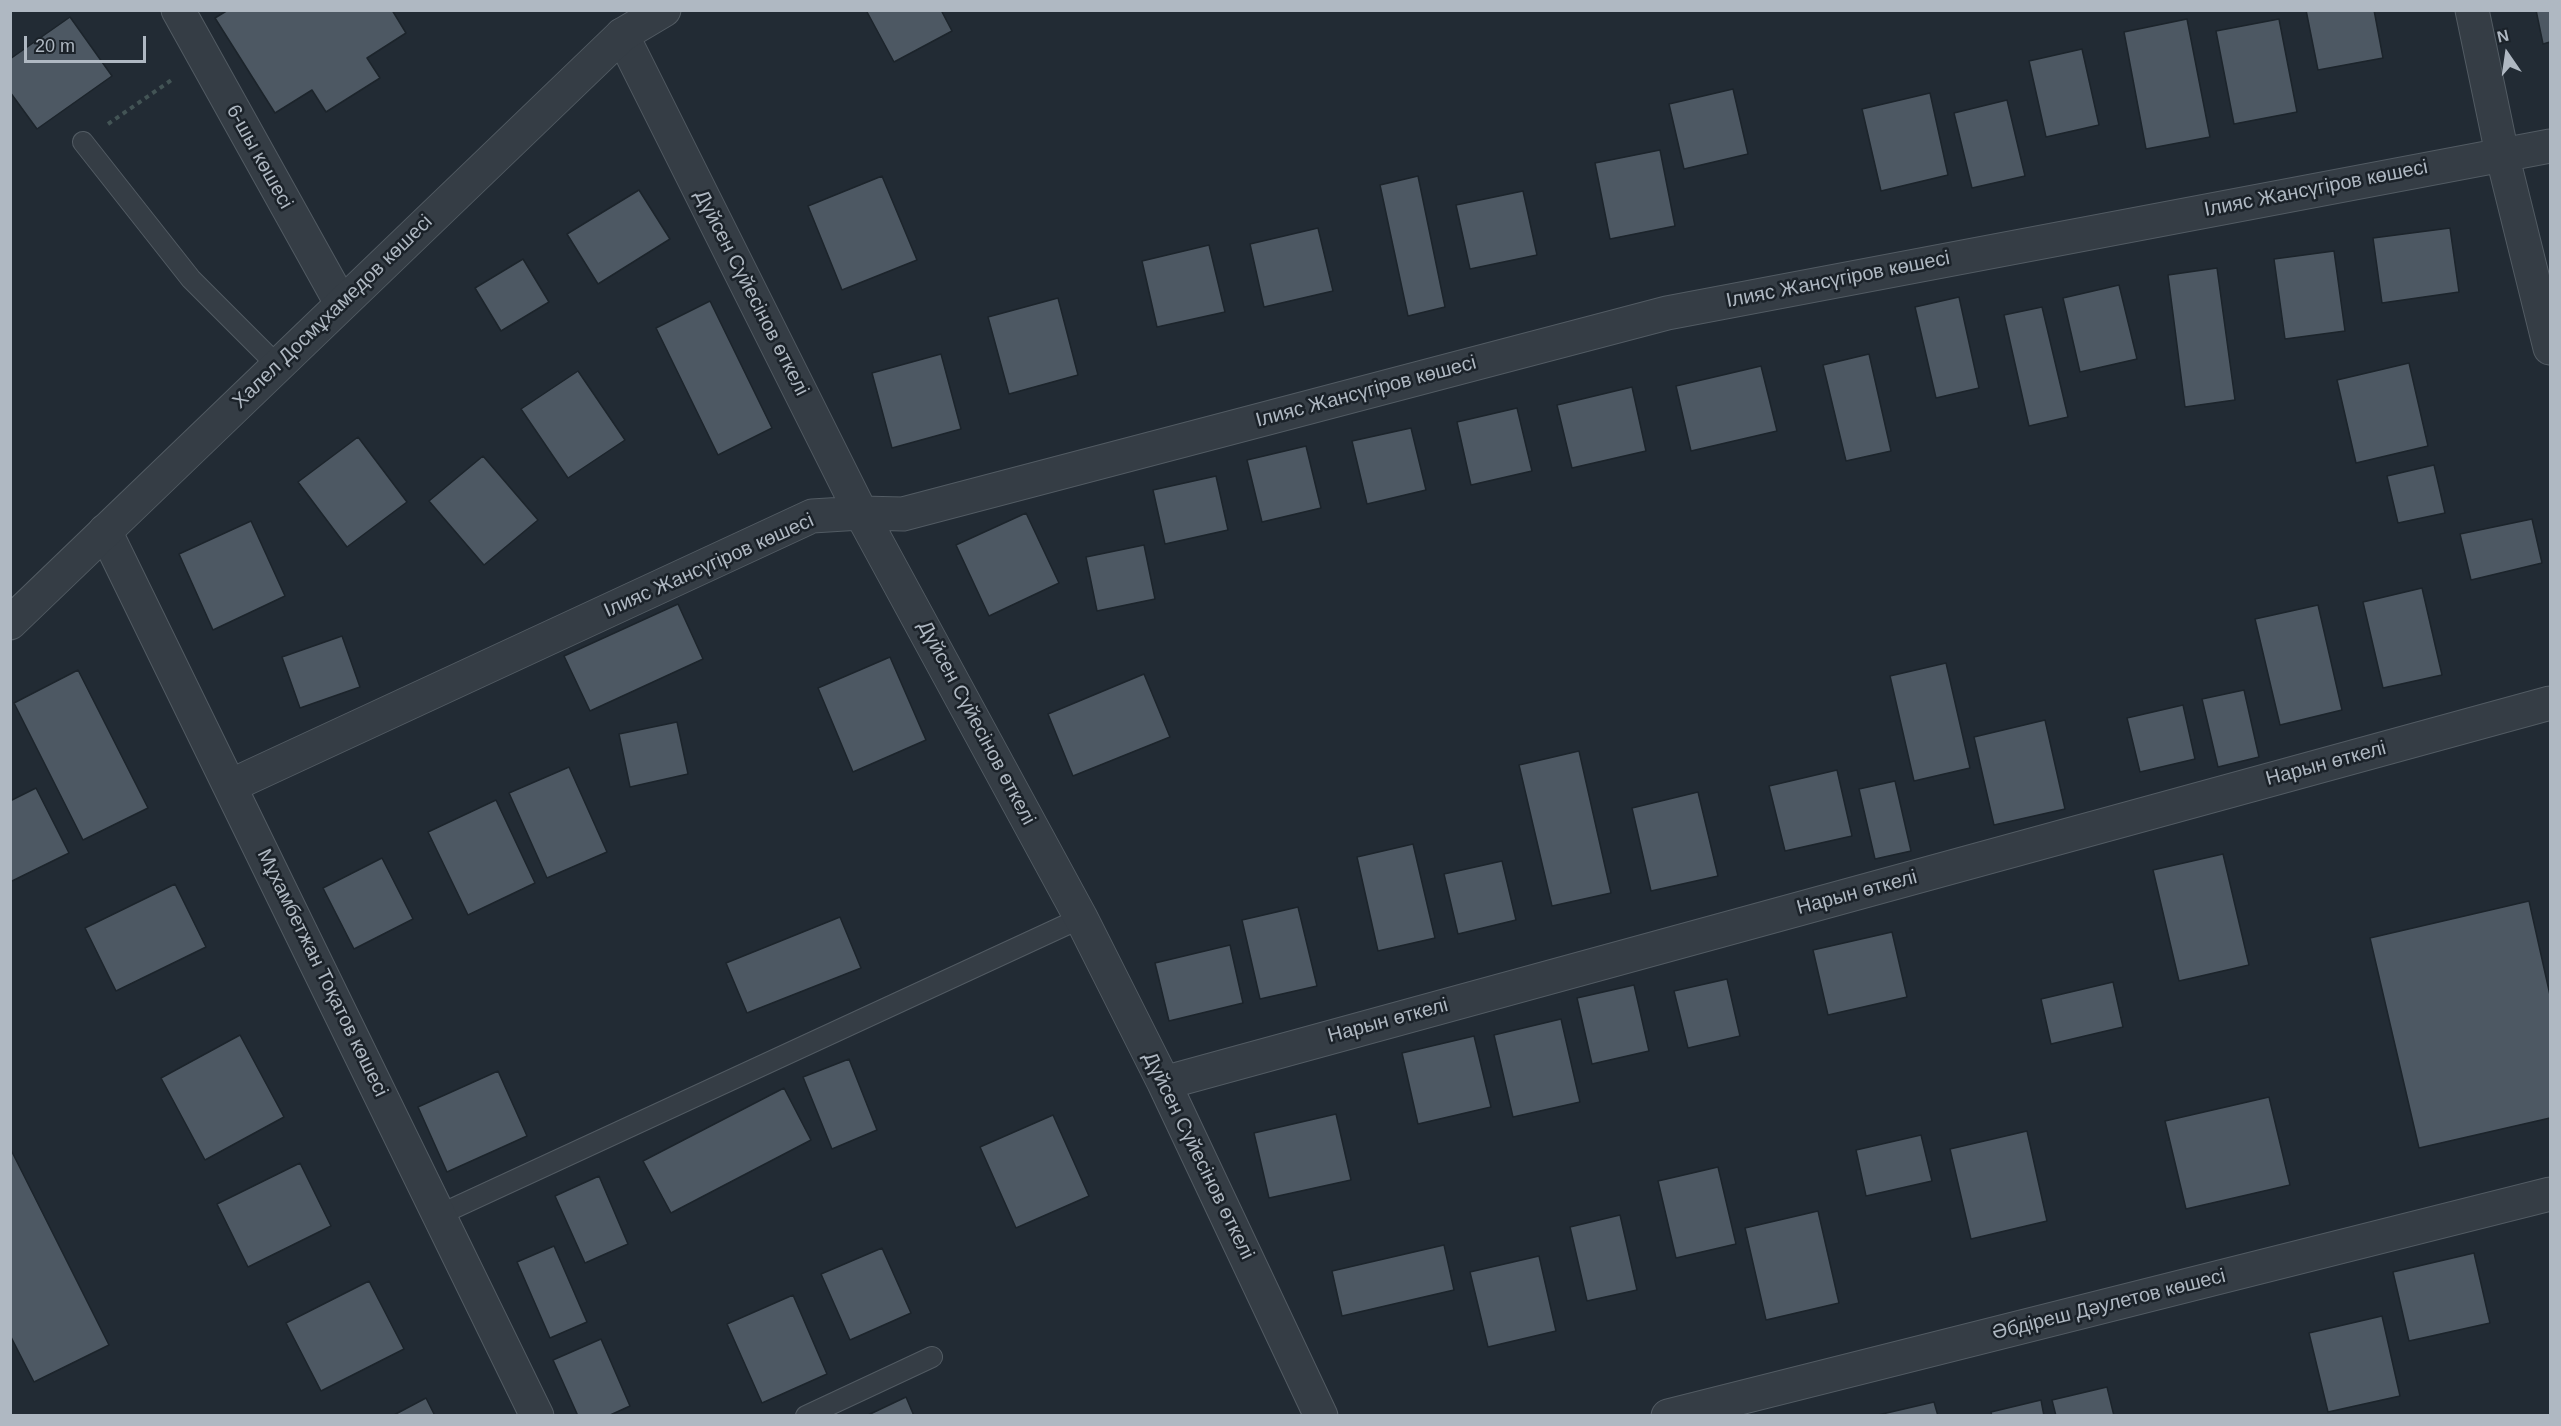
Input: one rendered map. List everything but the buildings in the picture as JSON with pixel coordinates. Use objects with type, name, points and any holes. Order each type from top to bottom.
[{"type":"street","name":"6-шы көшесі","points":[[178,10],[341,303]]},
{"type":"street","name":"Халел Досмұхамедов көшесі","points":[[10,623],[622,35],[664,10]]},
{"type":"street","points":[[2472,10],[2502,154],[2550,348]]},
{"type":"street","name":"Дүйсен Сүйесінов өткелі","points":[[622,35],[861,513],[1081,918],[1164,1083],[1321,1416]]},
{"type":"street","name":"Ілияс Жансүгіров көшесі","points":[[230,786],[813,516],[861,513],[903,514],[1667,313],[2550,146]]},
{"type":"street","name":"Мұхамбетжан Тоқатов көшесі","points":[[105,531],[537,1416]]},
{"type":"street","name":"Нарын өткелі","points":[[1164,1083],[2550,703]]},
{"type":"street","name":"Әбдіреш Дәулетов көшесі","points":[[1668,1416],[2550,1194]]},
{"type":"lane","points":[[82,142],[191,279],[277,365]]},
{"type":"lane","points":[[440,1215],[1081,918]]},
{"type":"lane","points":[[806,1416],[932,1358]]},
{"type":"path","points":[[82,142],[203,56]]}]
